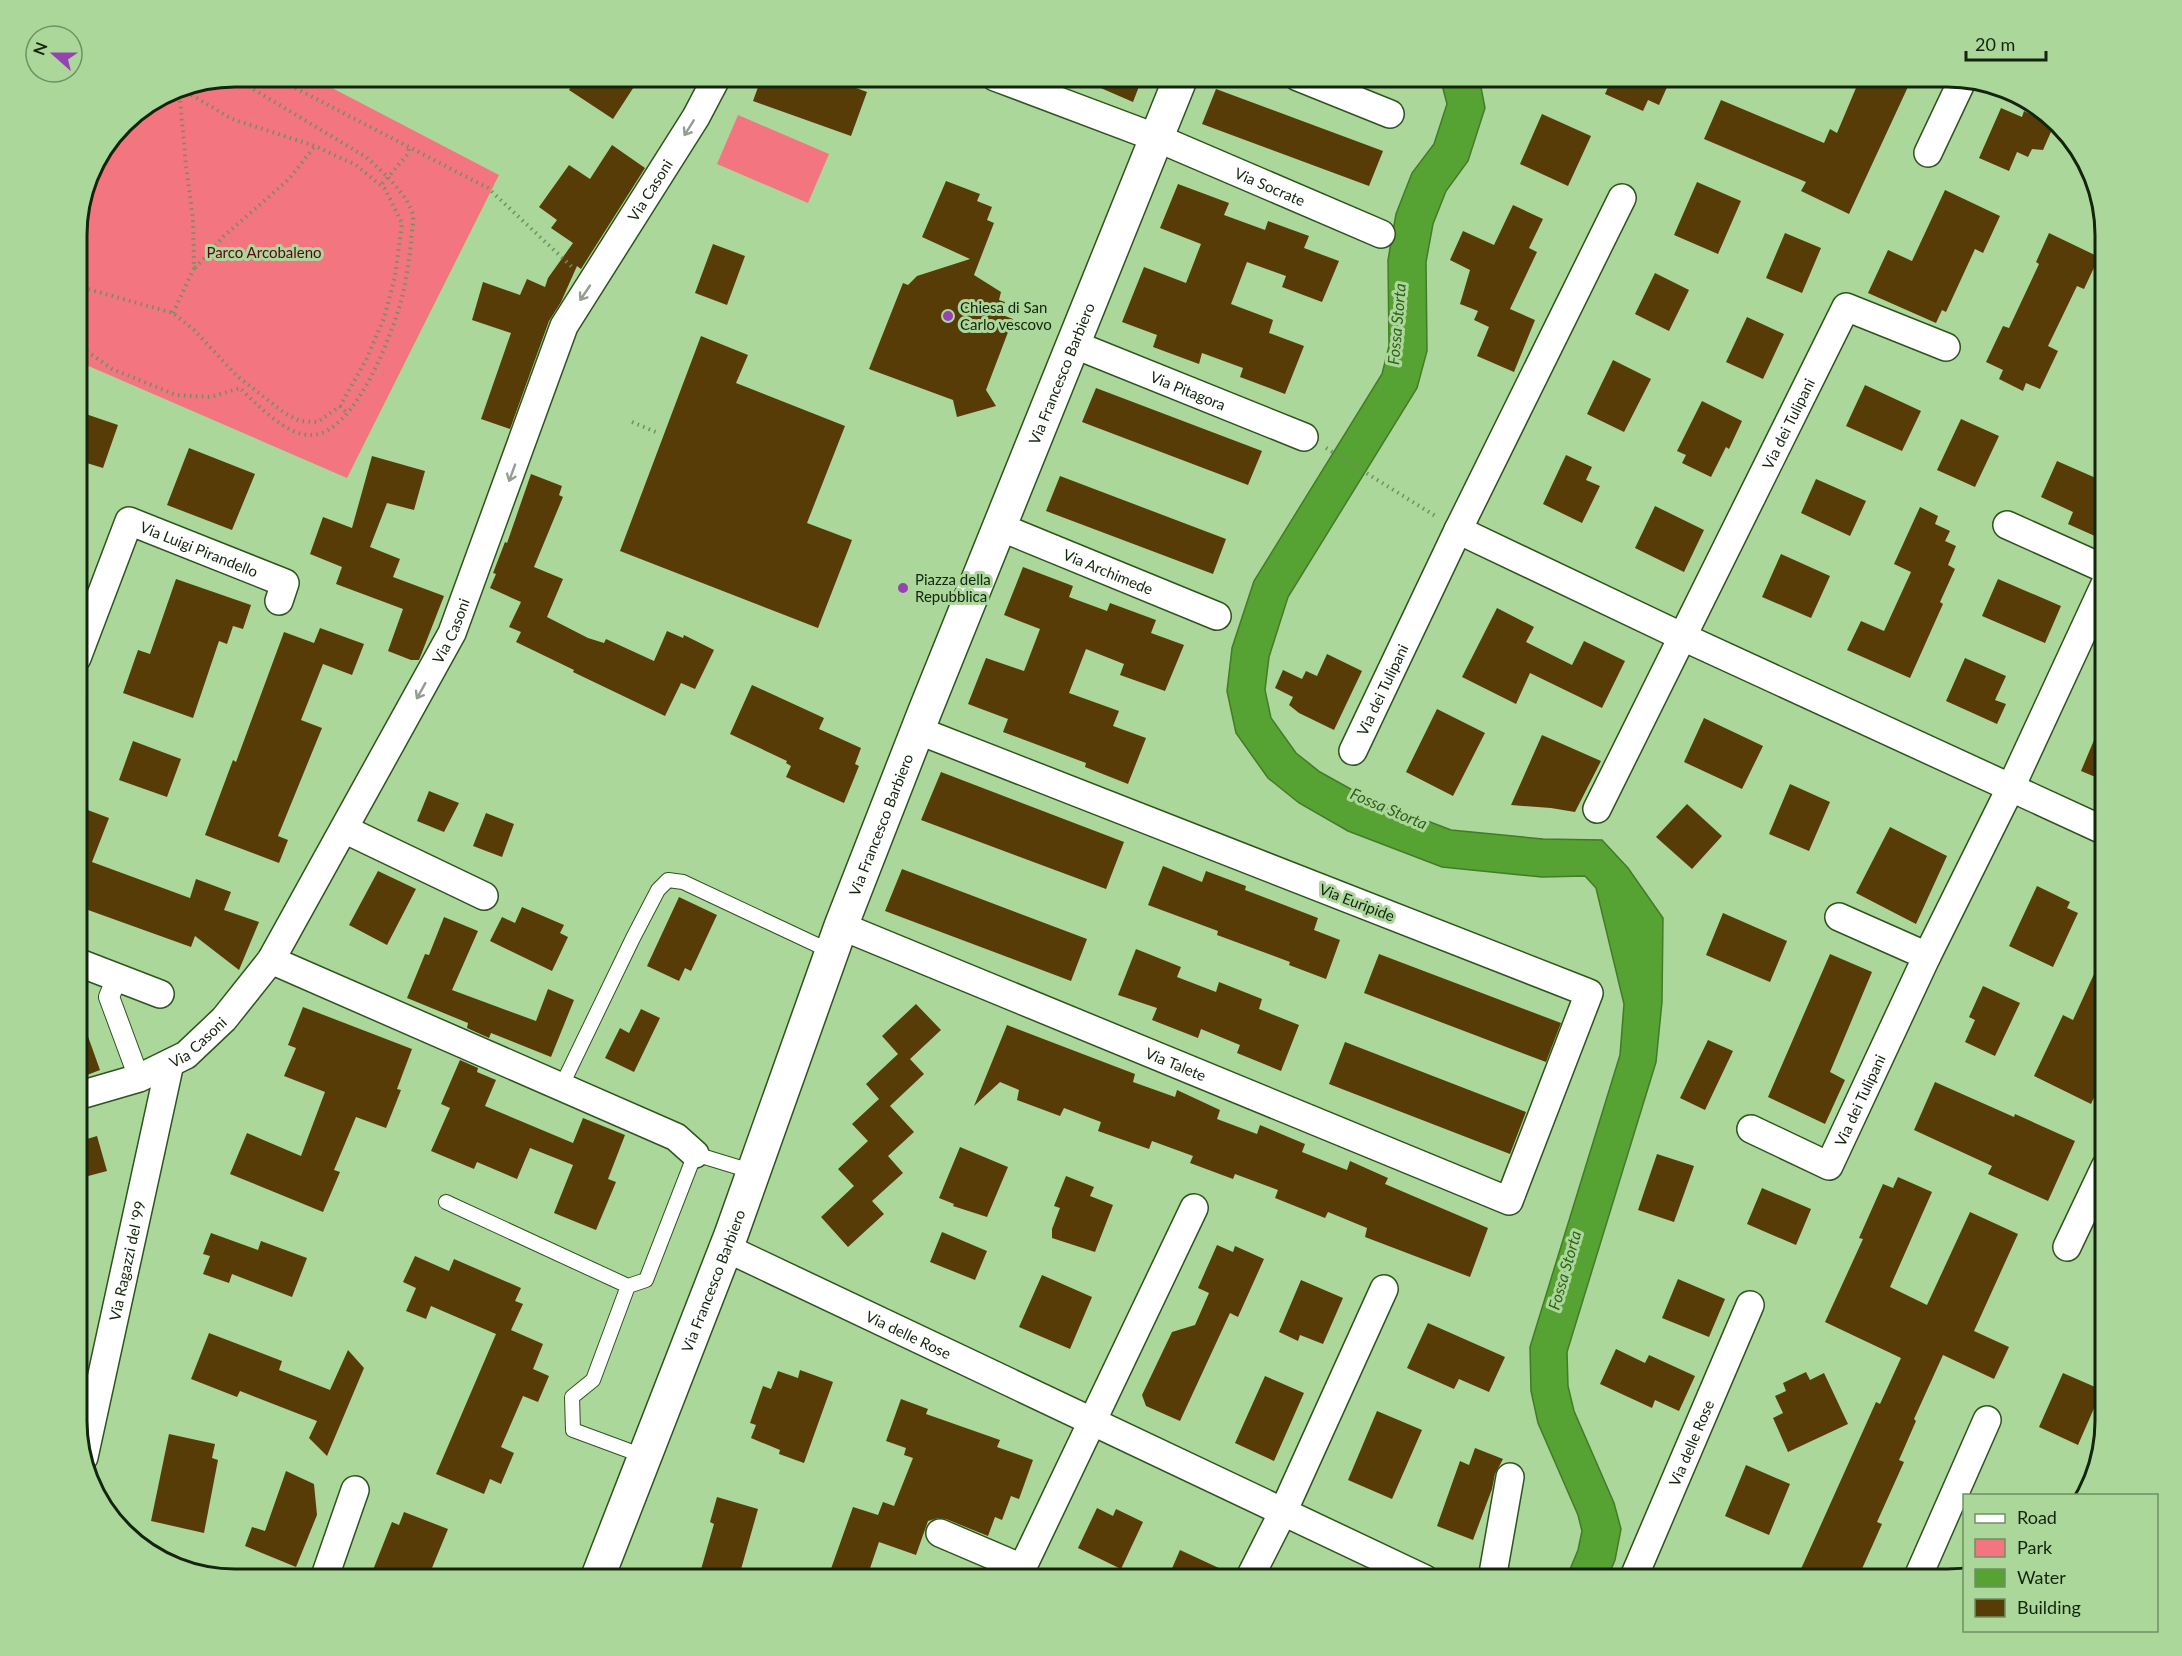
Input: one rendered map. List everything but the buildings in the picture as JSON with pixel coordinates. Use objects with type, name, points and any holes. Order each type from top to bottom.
[{"type":"street","name":"Via Casoni","points":[[87,1093],[139,1078],[186,1055],[224,1019],[271,960],[452,633],[564,326],[696,117],[711,87]]},
{"type":"street","name":"Via Socrate","points":[[1024,87],[1157,138],[1380,234]]},
{"type":"street","name":"Via Francesco Barbiero","points":[[601,1569],[726,1248],[837,939],[917,730],[1176,87]]},
{"type":"street","points":[[1325,87],[1390,114]]},
{"type":"street","points":[[1928,153],[1959,88]]},
{"type":"street","name":"Via dei Tulipani","points":[[1353,751],[1458,530],[1622,198]]},
{"type":"street","name":"Via dei Tulipani","points":[[1598,809],[1846,307],[1946,347]]},
{"type":"street","name":"Via Pitagora","points":[[1073,344],[1315,443]]},
{"type":"street","name":"Via Luigi Pirandello","points":[[87,632],[129,521],[285,583],[279,601]]},
{"type":"street","points":[[2007,525],[2095,564]]},
{"type":"street","name":"Via Archimede","points":[[1000,527],[1216,616]]},
{"type":"street","points":[[1458,530],[1683,637],[2095,826]]},
{"type":"street","name":"Via dei Tulipani","points":[[1751,1129],[1829,1166],[1927,956],[2011,788],[2095,608]]},
{"type":"street","name":"Via Euripide","points":[[917,730],[1589,993],[1509,1201]]},
{"type":"street","points":[[344,829],[484,896]]},
{"type":"street","points":[[1839,917],[1927,956]]},
{"type":"street","name":"Via Talete","points":[[837,939],[1509,1201]]},
{"type":"street","points":[[271,960],[676,1137],[695,1154]]},
{"type":"street","points":[[87,966],[160,994]]},
{"type":"street","points":[[117,977],[109,997],[139,1078]]},
{"type":"street","name":"Via Ragazzi del '99","points":[[88,1438],[170,1063]]},
{"type":"street","points":[[2067,1247],[2095,1190]]},
{"type":"street","points":[[1021,1569],[1194,1208]]},
{"type":"street","name":"Via delle Rose","points":[[726,1248],[1402,1569]]},
{"type":"street","points":[[1254,1569],[1283,1512],[1384,1289]]},
{"type":"street","name":"Via delle Rose","points":[[1638,1569],[1750,1305]]},
{"type":"street","points":[[1922,1569],[1987,1420]]},
{"type":"street","points":[[1494,1569],[1510,1477]]},
{"type":"street","points":[[328,1569],[355,1490]]},
{"type":"street","points":[[940,1533],[1009,1569]]},
{"type":"lane","points":[[561,1087],[633,938],[658,890],[668,880],[683,882],[837,939]]},
{"type":"lane","points":[[446,1202],[628,1286],[646,1280],[695,1154],[754,1172]]},
{"type":"lane","points":[[628,1286],[593,1380],[572,1397],[573,1430],[646,1457]]},
{"type":"path","points":[[87,351],[112,369],[176,395],[211,397],[240,388],[273,418],[295,433],[311,436],[331,430],[348,414],[372,375],[401,301],[409,260],[413,216],[405,196],[366,157],[250,87]]},
{"type":"path","points":[[295,87],[488,188],[590,284]]},
{"type":"path","points":[[87,289],[173,313],[194,330],[237,376],[285,414],[300,421],[318,422],[340,406],[371,349],[384,318],[395,277],[402,224],[385,189],[356,165],[315,146],[232,119],[190,94]]},
{"type":"path","points":[[180,97],[193,219],[194,268]]},
{"type":"path","points":[[173,313],[194,268],[224,236],[288,180],[315,146]]},
{"type":"path","points":[[381,185],[408,154],[409,148]]},
{"type":"path","points":[[340,406],[348,414]]},
{"type":"path","points":[[632,422],[658,434]]},
{"type":"path","points":[[1315,443],[1458,530]]},
{"type":"green space","name":"Parco Arcobaleno","points":[[226,87],[330,87],[499,175],[347,478],[87,365],[87,226],[98,178],[112,153],[130,130],[153,112],[178,98]]},
{"type":"green space","points":[[738,115],[829,154],[808,203],[717,164]]},
{"type":"water","name":"Fossa Storta","points":[[1443,87],[1481,87],[1485,108],[1468,161],[1446,191],[1433,224],[1426,262],[1427,351],[1417,388],[1288,597],[1269,657],[1265,690],[1271,718],[1296,753],[1320,772],[1365,797],[1451,830],[1543,839],[1602,840],[1628,868],[1663,918],[1662,1002],[1656,1062],[1567,1352],[1568,1386],[1574,1411],[1614,1503],[1621,1529],[1611,1569],[1570,1569],[1578,1550],[1582,1531],[1578,1515],[1538,1423],[1531,1391],[1530,1347],[1620,1055],[1624,1004],[1596,888],[1585,876],[1542,877],[1442,867],[1348,831],[1299,803],[1268,778],[1236,733],[1227,691],[1232,648],[1254,581],[1382,374],[1389,346],[1388,260],[1396,214],[1412,173],[1434,144],[1447,104]]},
{"type":"place","name":"Chiesa di San Carlo vescovo","points":[[948,316]]},
{"type":"place","name":"Piazza della Repubblica","points":[[903,588]]}]
